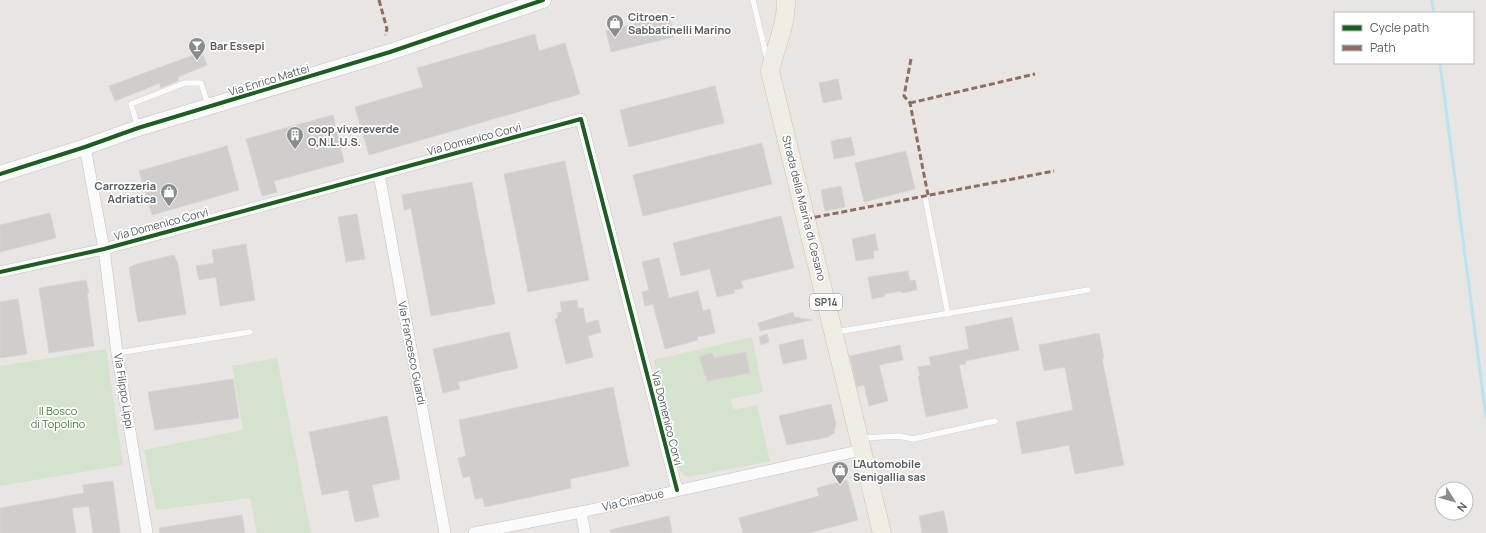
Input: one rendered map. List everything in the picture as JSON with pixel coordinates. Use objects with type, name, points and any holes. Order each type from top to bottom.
[{"type":"main road","name":"Strada della Marina di Cesano","points":[[786,0],[783,28],[770,71],[882,533]]},
{"type":"street","name":"Via Enrico Mattei","points":[[0,174],[85,147],[138,128],[383,54],[543,0]]},
{"type":"street","name":"Via Domenico Corvi","points":[[0,272],[104,249],[581,119],[676,490]]},
{"type":"street","name":"Via Filippo Lippi","points":[[85,147],[104,249],[117,353],[147,533]]},
{"type":"street","name":"Via Francesco Guardi","points":[[379,174],[446,533]]},
{"type":"street","name":"Via Cimabue","points":[[474,533],[581,512],[861,444]]},
{"type":"street","points":[[581,512],[585,533]]},
{"type":"lane","points":[[753,0],[770,71]]},
{"type":"lane","points":[[138,128],[131,104],[185,83],[201,83],[208,107]]},
{"type":"lane","points":[[925,197],[948,314]]},
{"type":"lane","points":[[834,332],[1088,290]]},
{"type":"lane","points":[[117,353],[250,332]]},
{"type":"lane","points":[[861,444],[899,436],[913,439],[995,421]]},
{"type":"green space","points":[[752,337],[763,392],[731,399],[733,410],[757,405],[770,461],[688,477],[679,469],[654,360]]},
{"type":"green space","name":"Il Bosco di Topolino","points":[[106,349],[123,465],[0,486],[0,366]]},
{"type":"green space","points":[[277,358],[311,533],[257,533],[250,498],[156,510],[144,450],[243,430],[232,366]]},
{"type":"building","points":[[669,15],[674,37],[611,52],[606,31]]},
{"type":"building","points":[[535,34],[539,51],[565,43],[580,94],[369,155],[355,107],[423,87],[417,68]]},
{"type":"building","points":[[202,52],[207,65],[178,77],[178,81],[160,88],[160,83],[115,101],[109,86]]},
{"type":"building","points":[[838,79],[842,99],[823,103],[819,83]]},
{"type":"building","points":[[715,86],[724,123],[629,147],[620,110]]},
{"type":"building","name":"coop vivereverde O,N.L.U.S.","points":[[333,115],[344,162],[274,181],[277,192],[262,196],[246,139]]},
{"type":"building","points":[[851,137],[855,155],[834,159],[831,141]]},
{"type":"building","points":[[762,143],[772,184],[643,216],[633,175]]},
{"type":"building","points":[[227,146],[239,190],[152,215],[139,171]]},
{"type":"building","points":[[906,151],[915,189],[864,202],[855,163]]},
{"type":"building","points":[[565,161],[589,280],[528,292],[504,174]]},
{"type":"building","points":[[472,182],[495,304],[431,316],[411,208],[404,210],[402,195]]},
{"type":"building","points":[[841,186],[845,207],[825,211],[821,190]]},
{"type":"building","points":[[50,213],[56,238],[0,252],[0,225]]},
{"type":"building","points":[[357,214],[365,259],[346,262],[338,217]]},
{"type":"building","points":[[781,216],[794,268],[741,281],[743,288],[734,290],[735,293],[717,297],[710,269],[681,276],[673,243]]},
{"type":"building","points":[[875,234],[878,250],[873,251],[874,258],[856,261],[852,239]]},
{"type":"building","points":[[246,244],[255,300],[220,306],[216,277],[199,280],[196,266],[214,263],[212,250]]},
{"type":"building","points":[[174,255],[178,265],[186,314],[138,322],[129,268],[136,264]]},
{"type":"building","points":[[659,258],[669,298],[698,291],[703,311],[710,309],[715,333],[697,337],[698,340],[665,349],[653,304],[645,306],[642,292],[649,290],[642,262]]},
{"type":"building","points":[[908,271],[910,281],[915,280],[917,290],[884,294],[885,296],[872,299],[868,277]]},
{"type":"building","points":[[86,280],[89,293],[87,293],[94,346],[49,353],[39,288]]},
{"type":"building","points":[[18,299],[27,354],[0,358],[0,302]]},
{"type":"building","points":[[577,300],[578,308],[583,308],[586,323],[598,320],[601,332],[588,336],[593,357],[566,364],[555,319],[558,318],[557,313],[562,312],[560,302]]},
{"type":"building","points":[[793,312],[794,317],[812,320],[760,331],[758,323]]},
{"type":"building","points":[[1012,317],[1019,350],[965,361],[966,364],[959,365],[968,408],[926,417],[918,376],[920,376],[918,367],[931,365],[929,357],[969,349],[965,327]]},
{"type":"building","points":[[509,332],[518,368],[458,382],[460,389],[443,393],[433,349]]},
{"type":"building","points":[[1099,333],[1104,359],[1102,359],[1124,465],[1075,474],[1069,445],[1022,454],[1016,422],[1073,410],[1065,367],[1044,371],[1039,345]]},
{"type":"building","points":[[767,334],[769,342],[761,345],[759,337]]},
{"type":"building","points":[[803,339],[807,359],[783,364],[779,345]]},
{"type":"building","points":[[900,345],[903,360],[879,365],[888,401],[869,406],[864,385],[857,387],[850,356]]},
{"type":"building","points":[[746,352],[750,373],[707,381],[699,357],[712,353],[714,358]]},
{"type":"building","points":[[233,379],[239,418],[155,430],[148,392]]},
{"type":"building","points":[[613,387],[629,466],[570,479],[571,488],[485,507],[483,498],[475,499],[470,476],[463,478],[458,458],[466,456],[459,420]]},
{"type":"building","points":[[831,404],[836,424],[834,433],[828,437],[787,445],[779,416]]},
{"type":"building","points":[[387,416],[400,479],[372,485],[379,517],[355,522],[348,490],[322,495],[309,432]]},
{"type":"building","points":[[847,480],[858,520],[809,533],[743,533],[739,518],[819,496],[817,488]]},
{"type":"building","points":[[113,481],[120,533],[93,533],[89,506],[72,508],[76,533],[0,533],[0,508],[84,493],[83,485]]},
{"type":"building","points":[[944,511],[948,533],[922,533],[919,516]]},
{"type":"building","points":[[242,515],[245,533],[160,533],[159,528]]},
{"type":"building","points":[[669,516],[672,533],[611,533],[610,530]]},
{"type":"waterway","points":[[1432,0],[1434,12]]},
{"type":"waterway","points":[[1440,64],[1486,417]]},
{"type":"marked path","points":[[379,0],[387,29],[385,35]]},
{"type":"marked path","points":[[911,59],[904,96],[910,103],[928,195]]},
{"type":"marked path","points":[[910,103],[1035,74]]},
{"type":"marked path","points":[[806,219],[1054,171]]},
{"type":"cycle path","points":[[0,174],[85,147],[138,128],[390,52],[543,0]]},
{"type":"cycle path","points":[[0,272],[104,249],[581,119],[677,490]]},
{"type":"place","name":"Citroen - Sabbatinelli Marino","points":[[615,38]]},
{"type":"place","name":"Bar Essepi","points":[[197,61]]},
{"type":"place","name":"coop vivereverde O,N.L.U.S.","points":[[295,150]]},
{"type":"place","name":"Carrozzeria Adriatica","points":[[169,207]]},
{"type":"place","name":"L'Automobile Senigallia sas","points":[[840,485]]}]
